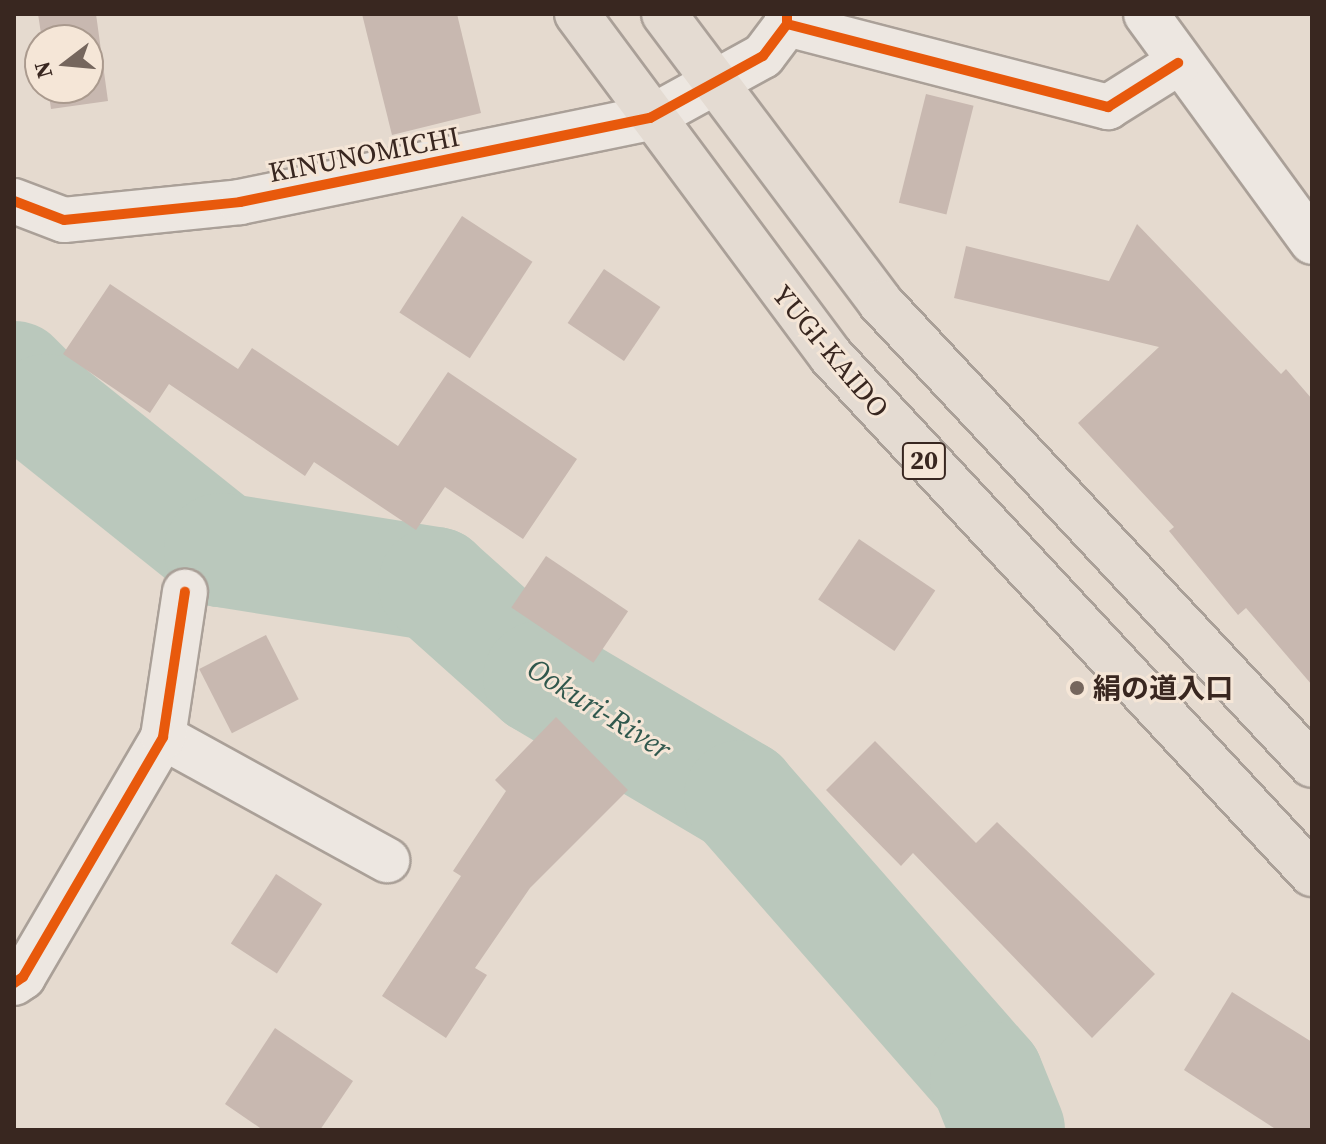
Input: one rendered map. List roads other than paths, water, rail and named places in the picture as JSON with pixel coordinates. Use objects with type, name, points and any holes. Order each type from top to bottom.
[{"type":"main road","name":"YUGI-KAIDO","points":[[577,14],[650,118],[831,356],[1312,874]]},
{"type":"main road","points":[[664,14],[880,302],[1312,765]]},
{"type":"street","points":[[1146,14],[1178,63],[1312,242]]},
{"type":"street","name":"KINUNOMICHI","points":[[14,201],[64,220],[240,202],[650,118],[716,86],[763,56],[787,19]]},
{"type":"street","points":[[787,19],[1108,107],[1178,63]]},
{"type":"street","points":[[14,983],[23,977],[163,737],[185,592]]},
{"type":"street","points":[[163,737],[387,860]]},
{"type":"waterway","name":"Ookuri-River","points":[[14,378],[47,411],[221,550],[435,584],[540,678],[741,797],[987,1078],[1008,1130]]},
{"type":"place","name":"絹の道入口","points":[[1077,688]]}]
